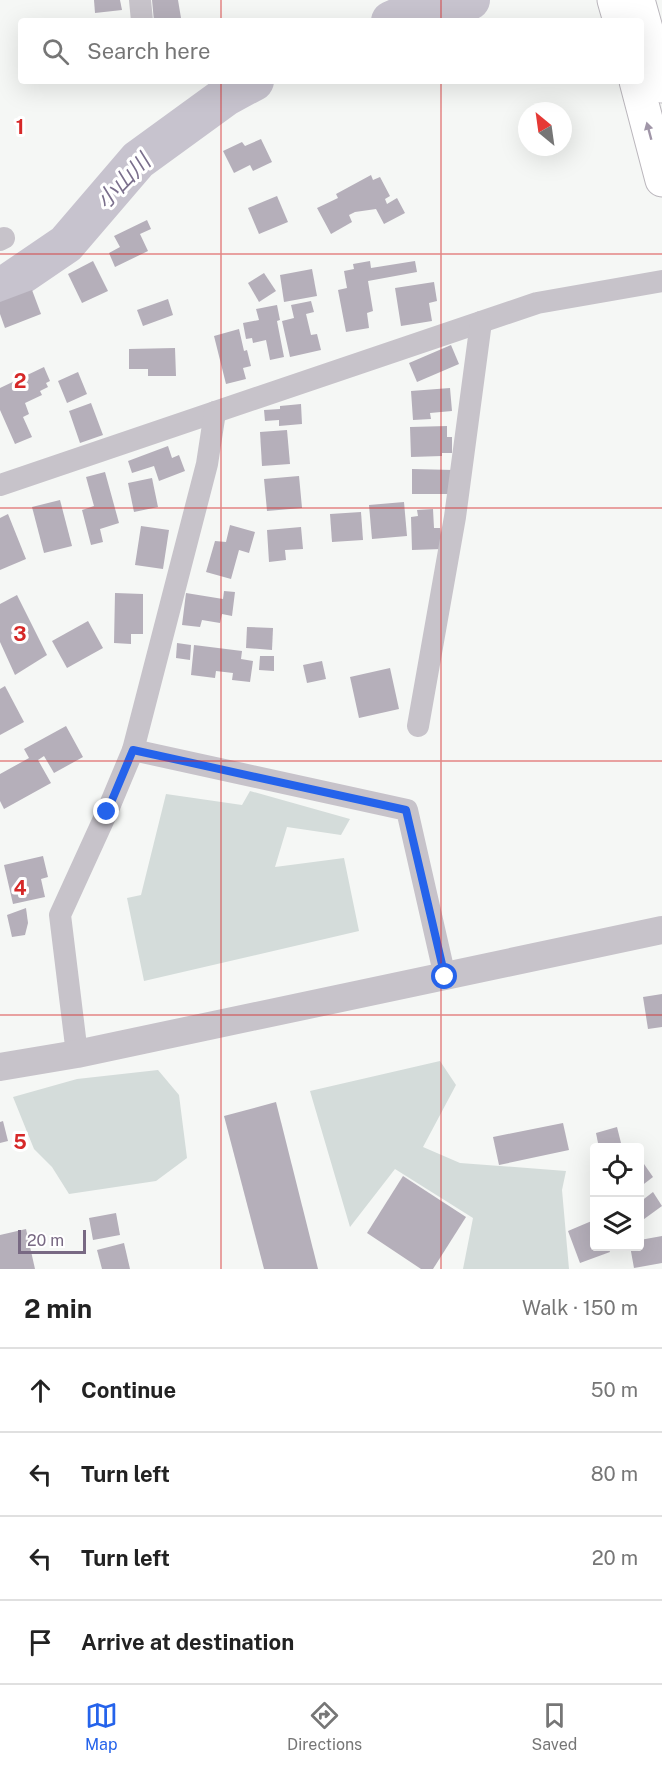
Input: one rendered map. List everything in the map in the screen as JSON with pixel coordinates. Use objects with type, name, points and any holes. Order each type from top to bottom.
[{"type":"highway","points":[[614,0],[619,18]]},
{"type":"highway","points":[[638,0],[643,18]]},
{"type":"highway","points":[[644,22],[662,86]]},
{"type":"highway","points":[[637,84],[662,180]]},
{"type":"street","points":[[140,0],[142,18]]},
{"type":"street","points":[[0,485],[537,303],[662,281]]},
{"type":"street","points":[[418,726],[455,517],[481,322]]},
{"type":"street","points":[[77,1054],[60,915],[133,750],[207,464],[215,412]]},
{"type":"street","points":[[133,750],[406,810],[445,977]]},
{"type":"street","points":[[0,1067],[77,1054],[662,930]]},
{"type":"shaded area","points":[[250,791],[350,819],[341,835],[287,827],[275,867],[344,858],[359,931],[144,981],[127,898],[141,895],[166,794],[242,805]]},
{"type":"shaded area","points":[[440,1061],[456,1085],[423,1147],[460,1163],[566,1171],[562,1190],[569,1269],[463,1269],[473,1218],[395,1169],[350,1227],[310,1091]]},
{"type":"shaded area","points":[[158,1070],[179,1095],[187,1158],[156,1181],[69,1194],[52,1167],[34,1149],[13,1097],[77,1079]]},
{"type":"building","points":[[94,0],[120,0],[122,10],[95,13]]},
{"type":"building","points":[[152,0],[178,0],[181,18],[154,18]]},
{"type":"building","points":[[261,139],[272,162],[253,171],[250,165],[234,173],[223,151],[242,142],[245,146]]},
{"type":"building","points":[[371,175],[373,180],[380,177],[390,196],[385,199],[387,204],[397,198],[405,213],[384,224],[376,209],[355,212],[349,215],[352,222],[331,234],[317,208],[338,198],[336,194]]},
{"type":"building","points":[[277,196],[288,222],[259,234],[248,208]]},
{"type":"building","points":[[147,220],[151,229],[140,234],[148,251],[115,267],[109,253],[120,247],[114,236]]},
{"type":"building","points":[[93,261],[108,291],[82,303],[68,274]]},
{"type":"building","points":[[370,261],[371,268],[415,261],[417,272],[368,281],[373,311],[367,313],[369,328],[346,332],[338,290],[347,288],[344,271],[354,269],[353,264]]},
{"type":"building","points":[[312,269],[317,296],[284,302],[280,275]]},
{"type":"building","points":[[264,273],[276,291],[259,302],[248,283]]},
{"type":"building","points":[[434,282],[437,301],[429,303],[432,321],[401,326],[395,288]]},
{"type":"building","points":[[32,290],[41,314],[5,328],[0,314],[0,302]]},
{"type":"building","points":[[168,299],[173,315],[143,326],[137,310]]},
{"type":"building","points":[[311,301],[314,312],[306,314],[311,335],[317,334],[321,350],[290,357],[282,321],[294,318],[291,305]]},
{"type":"building","points":[[277,305],[280,320],[277,321],[284,357],[270,360],[266,340],[253,343],[252,338],[246,339],[243,323],[259,320],[256,309]]},
{"type":"building","points":[[239,329],[244,351],[247,350],[251,366],[243,368],[246,379],[226,384],[214,336]]},
{"type":"building","points":[[451,345],[459,364],[417,382],[409,363]]},
{"type":"building","points":[[175,348],[176,376],[148,376],[148,369],[129,369],[129,349]]},
{"type":"building","points":[[44,367],[50,381],[46,383],[48,387],[40,391],[42,395],[25,403],[29,414],[23,417],[32,437],[15,444],[0,410],[0,388]]},
{"type":"building","points":[[78,372],[87,394],[67,403],[58,381]]},
{"type":"building","points":[[450,388],[452,411],[430,413],[431,419],[413,420],[411,391]]},
{"type":"building","points":[[91,403],[103,435],[80,443],[69,411]]},
{"type":"building","points":[[301,404],[302,424],[279,426],[279,420],[265,421],[264,410]]},
{"type":"building","points":[[447,426],[447,437],[452,437],[452,453],[442,453],[442,456],[411,457],[410,427]]},
{"type":"building","points":[[287,430],[290,464],[262,466],[260,432]]},
{"type":"building","points":[[168,446],[172,458],[179,455],[185,471],[159,481],[154,466],[132,473],[128,461]]},
{"type":"building","points":[[412,469],[454,470],[454,494],[412,494]]},
{"type":"building","points":[[105,472],[119,523],[100,529],[103,542],[91,545],[82,510],[94,506],[86,477]]},
{"type":"building","points":[[299,476],[302,508],[267,511],[264,479]]},
{"type":"building","points":[[152,478],[158,507],[134,512],[128,483]]},
{"type":"building","points":[[60,500],[72,546],[44,553],[32,507]]},
{"type":"building","points":[[404,502],[407,536],[372,539],[369,505]]},
{"type":"building","points":[[433,509],[434,528],[440,528],[442,549],[412,550],[411,517],[418,516],[417,510]]},
{"type":"building","points":[[361,512],[363,540],[332,542],[330,514]]},
{"type":"building","points":[[8,514],[26,559],[0,570],[0,518]]},
{"type":"building","points":[[230,525],[255,532],[249,553],[239,550],[231,579],[206,572],[215,541],[226,542]]},
{"type":"building","points":[[141,526],[169,530],[163,569],[135,565]]},
{"type":"building","points":[[301,527],[303,549],[285,550],[286,560],[269,562],[267,530]]},
{"type":"building","points":[[224,591],[235,592],[232,616],[222,614],[220,623],[202,620],[200,627],[182,625],[186,593],[223,599]]},
{"type":"building","points":[[115,593],[143,594],[143,634],[131,634],[131,644],[114,643]]},
{"type":"building","points":[[17,595],[47,655],[15,675],[0,642],[0,604]]},
{"type":"building","points":[[88,621],[103,648],[67,668],[52,641]]},
{"type":"building","points":[[247,627],[273,628],[272,650],[246,648]]},
{"type":"building","points":[[177,643],[191,645],[190,660],[176,658]]},
{"type":"building","points":[[194,645],[242,651],[241,659],[253,661],[250,682],[232,680],[233,673],[216,671],[215,678],[191,675]]},
{"type":"building","points":[[260,656],[274,656],[274,671],[259,670]]},
{"type":"building","points":[[322,661],[326,679],[307,683],[303,665]]},
{"type":"building","points":[[390,668],[399,709],[359,718],[350,677]]},
{"type":"building","points":[[5,686],[24,722],[0,735],[0,689]]},
{"type":"building","points":[[66,726],[83,757],[54,773],[44,756],[38,760],[51,783],[4,809],[0,801],[0,774],[29,758],[24,749]]},
{"type":"building","points":[[43,856],[48,877],[41,879],[45,897],[13,904],[4,865]]},
{"type":"building","points":[[26,908],[28,923],[25,935],[12,937],[7,915]]},
{"type":"building","points":[[662,994],[662,1027],[648,1029],[643,997]]},
{"type":"building","points":[[276,1102],[318,1269],[264,1269],[224,1116]]},
{"type":"building","points":[[3,1121],[8,1141],[0,1143],[0,1122]]},
{"type":"building","points":[[563,1123],[569,1150],[499,1165],[493,1137]]},
{"type":"building","points":[[617,1127],[621,1143],[598,1143],[596,1133]]},
{"type":"building","points":[[644,1164],[653,1177],[644,1184]]},
{"type":"building","points":[[403,1176],[466,1217],[433,1269],[421,1269],[367,1233]]},
{"type":"building","points":[[653,1192],[662,1206],[644,1219],[644,1199]]},
{"type":"building","points":[[116,1213],[120,1235],[93,1240],[89,1218]]},
{"type":"building","points":[[590,1222],[590,1251],[610,1252],[580,1263],[568,1231]]},
{"type":"building","points":[[26,1229],[35,1269],[0,1269],[0,1235]]},
{"type":"building","points":[[662,1236],[662,1263],[634,1268],[631,1251],[644,1251],[644,1239]]},
{"type":"building","points":[[124,1243],[130,1269],[102,1269],[97,1250]]},
{"type":"waterway","name":"小山川","points":[[398,18],[470,0]]},
{"type":"waterway","name":"小山川","points":[[0,289],[66,244],[138,160],[226,96],[248,84]]},
{"type":"route","points":[[107,812],[133,750],[406,810],[445,977]]}]
